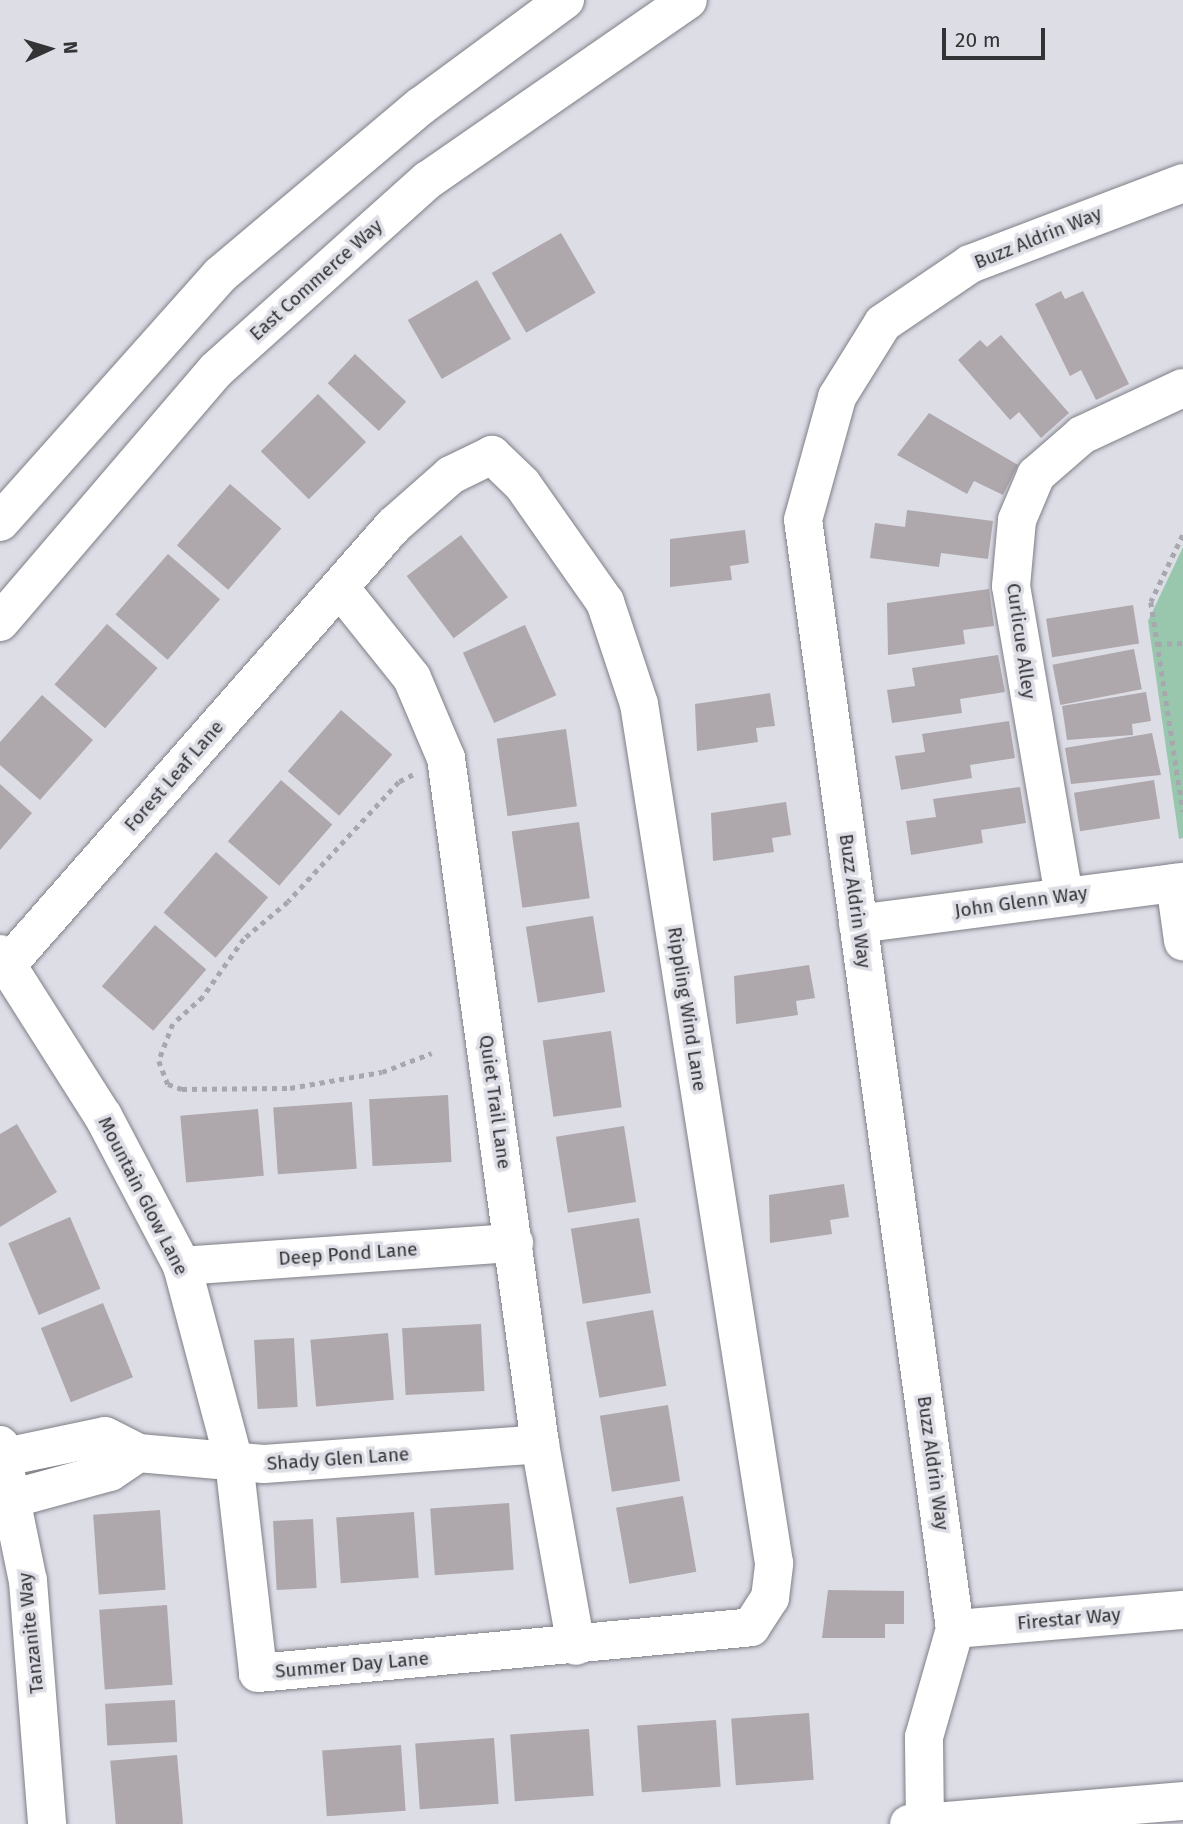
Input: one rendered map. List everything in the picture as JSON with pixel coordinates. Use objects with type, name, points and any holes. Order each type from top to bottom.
[{"type":"street","points":[[0,522],[220,275],[421,106],[565,0]]},
{"type":"street","name":"East Commerce Way","points":[[0,622],[216,370],[428,180],[688,0]]},
{"type":"street","name":"Buzz Aldrin Way","points":[[920,1824],[924,1737],[955,1629],[803,520],[837,397],[883,323],[970,264],[1180,191]]},
{"type":"street","name":"Curlicue Alley","points":[[1064,896],[1011,586],[1017,520],[1036,475],[1082,435],[1183,388]]},
{"type":"street","name":"Rippling Wind Lane","points":[[340,588],[394,525],[451,475],[492,455],[523,484],[605,602],[639,704],[774,1563],[770,1598],[751,1627],[576,1646]]},
{"type":"street","name":"Forest Leaf Lane","points":[[4,959],[340,588]]},
{"type":"street","name":"Quiet Trail Lane","points":[[340,588],[412,678],[446,758],[540,1444],[576,1646]]},
{"type":"street","points":[[1179,882],[1183,941]]},
{"type":"street","name":"John Glenn Way","points":[[858,924],[1179,882]]},
{"type":"street","name":"Mountain Glow Lane","points":[[4,959],[103,1116],[182,1266],[234,1461]]},
{"type":"street","name":"Deep Pond Lane","points":[[182,1266],[513,1242]]},
{"type":"street","name":"Shady Glen Lane","points":[[1,1453],[105,1436],[138,1452],[234,1461],[540,1444]]},
{"type":"street","points":[[5,1502],[110,1472],[138,1452]]},
{"type":"street","name":"Tanzanite Way","points":[[1,1453],[5,1502],[28,1581],[47,1824]]},
{"type":"street","name":"Summer Day Lane","points":[[234,1461],[258,1673],[576,1646]]},
{"type":"street","name":"Firestar Way","points":[[955,1629],[1183,1610]]},
{"type":"street","points":[[920,1824],[1183,1801]]},
{"type":"path","points":[[1183,535],[1151,601],[1183,812]]},
{"type":"path","points":[[1157,644],[1183,643]]},
{"type":"path","points":[[417,773],[399,782],[288,902],[244,939],[203,997],[173,1024],[159,1062],[168,1084],[182,1089],[290,1088],[382,1072],[432,1053]]},
{"type":"green space","points":[[1183,547],[1183,838],[1179,839],[1148,621]]},
{"type":"building","points":[[561,233],[596,293],[526,333],[492,273]]},
{"type":"building","points":[[477,280],[511,339],[442,379],[408,320]]},
{"type":"building","points":[[1061,291],[1065,299],[1083,291],[1129,384],[1096,400],[1081,370],[1070,376],[1035,304]]},
{"type":"building","points":[[1001,335],[1069,413],[1041,438],[1019,412],[1010,420],[958,360],[980,340],[987,347]]},
{"type":"building","points":[[355,354],[406,402],[379,431],[328,383]]},
{"type":"building","points":[[318,394],[366,442],[309,499],[261,451]]},
{"type":"building","points":[[929,413],[1018,465],[1003,495],[974,481],[967,494],[897,455]]},
{"type":"building","points":[[230,484],[281,529],[228,590],[177,545]]},
{"type":"building","points":[[907,510],[993,521],[988,559],[941,553],[939,567],[870,558],[875,523],[905,527]]},
{"type":"building","points":[[745,530],[749,563],[730,566],[732,580],[670,587],[670,539]]},
{"type":"building","points":[[461,535],[508,597],[454,638],[407,576]]},
{"type":"building","points":[[168,554],[220,599],[168,660],[116,614]]},
{"type":"building","points":[[989,589],[994,626],[963,630],[965,644],[888,655],[887,603]]},
{"type":"building","points":[[1133,605],[1139,644],[1052,657],[1046,619]]},
{"type":"building","points":[[107,624],[158,668],[105,728],[55,684]]},
{"type":"building","points":[[525,625],[556,695],[494,723],[463,653]]},
{"type":"building","points":[[1134,649],[1142,689],[1060,705],[1053,665]]},
{"type":"building","points":[[998,655],[1005,692],[960,699],[962,713],[892,723],[887,690],[915,686],[912,668]]},
{"type":"building","points":[[1146,692],[1151,721],[1132,724],[1133,735],[1067,740],[1062,706]]},
{"type":"building","points":[[770,693],[775,726],[756,728],[758,742],[697,751],[695,704]]},
{"type":"building","points":[[42,695],[93,740],[40,800],[0,765],[0,742]]},
{"type":"building","points":[[341,710],[392,755],[339,816],[288,771]]},
{"type":"building","points":[[1009,721],[1015,758],[970,765],[972,778],[901,790],[895,756],[925,752],[922,734]]},
{"type":"building","points":[[566,729],[577,806],[508,816],[497,739]]},
{"type":"building","points":[[1152,733],[1161,775],[1071,784],[1065,748]]},
{"type":"building","points":[[281,780],[332,825],[279,886],[228,841]]},
{"type":"building","points":[[1154,780],[1160,819],[1080,831],[1074,793]]},
{"type":"building","points":[[0,784],[32,813],[0,850]]},
{"type":"building","points":[[1020,787],[1026,823],[981,830],[983,843],[911,855],[906,821],[936,817],[933,799]]},
{"type":"building","points":[[786,802],[791,835],[772,838],[774,852],[713,861],[711,813]]},
{"type":"building","points":[[579,822],[590,898],[522,908],[512,831]]},
{"type":"building","points":[[216,852],[268,897],[216,958],[164,912]]},
{"type":"building","points":[[593,916],[605,992],[538,1003],[526,927]]},
{"type":"building","points":[[155,925],[206,970],[153,1031],[102,986]]},
{"type":"building","points":[[809,965],[815,998],[796,1001],[798,1015],[736,1024],[734,976]]},
{"type":"building","points":[[611,1031],[622,1107],[553,1117],[543,1041]]},
{"type":"building","points":[[448,1095],[452,1162],[373,1166],[369,1099]]},
{"type":"building","points":[[352,1102],[357,1169],[278,1174],[273,1108]]},
{"type":"building","points":[[258,1109],[264,1176],[186,1183],[180,1116]]},
{"type":"building","points":[[17,1124],[57,1192],[0,1227],[0,1134]]},
{"type":"building","points":[[624,1126],[636,1202],[568,1213],[556,1137]]},
{"type":"building","points":[[844,1184],[849,1217],[830,1220],[832,1234],[770,1243],[769,1195]]},
{"type":"building","points":[[70,1217],[100,1289],[39,1315],[8,1243]]},
{"type":"building","points":[[639,1218],[651,1293],[583,1304],[571,1229]]},
{"type":"building","points":[[103,1303],[133,1377],[71,1402],[41,1328]]},
{"type":"building","points":[[653,1310],[666,1386],[599,1398],[586,1322]]},
{"type":"building","points":[[481,1324],[485,1391],[406,1395],[402,1328]]},
{"type":"building","points":[[388,1333],[394,1400],[316,1407],[310,1340]]},
{"type":"building","points":[[294,1338],[298,1407],[258,1409],[254,1340]]},
{"type":"building","points":[[668,1405],[680,1481],[612,1492],[600,1416]]},
{"type":"building","points":[[683,1496],[696,1572],[629,1584],[616,1508]]},
{"type":"building","points":[[509,1503],[514,1570],[435,1575],[430,1509]]},
{"type":"building","points":[[160,1510],[166,1590],[99,1594],[93,1515]]},
{"type":"building","points":[[414,1512],[419,1578],[341,1583],[336,1517]]},
{"type":"building","points":[[313,1519],[317,1588],[277,1590],[273,1521]]},
{"type":"building","points":[[828,1590],[904,1591],[904,1624],[885,1624],[885,1638],[822,1638]]},
{"type":"building","points":[[167,1605],[173,1685],[105,1690],[99,1610]]},
{"type":"building","points":[[175,1700],[177,1742],[107,1746],[105,1704]]},
{"type":"building","points":[[809,1713],[814,1780],[736,1785],[731,1718]]},
{"type":"building","points":[[716,1720],[721,1787],[642,1792],[637,1726]]},
{"type":"building","points":[[589,1729],[594,1796],[515,1801],[510,1735]]},
{"type":"building","points":[[494,1738],[499,1804],[420,1809],[415,1744]]},
{"type":"building","points":[[401,1745],[406,1811],[327,1816],[322,1751]]},
{"type":"building","points":[[177,1755],[183,1824],[116,1824],[110,1761]]}]
